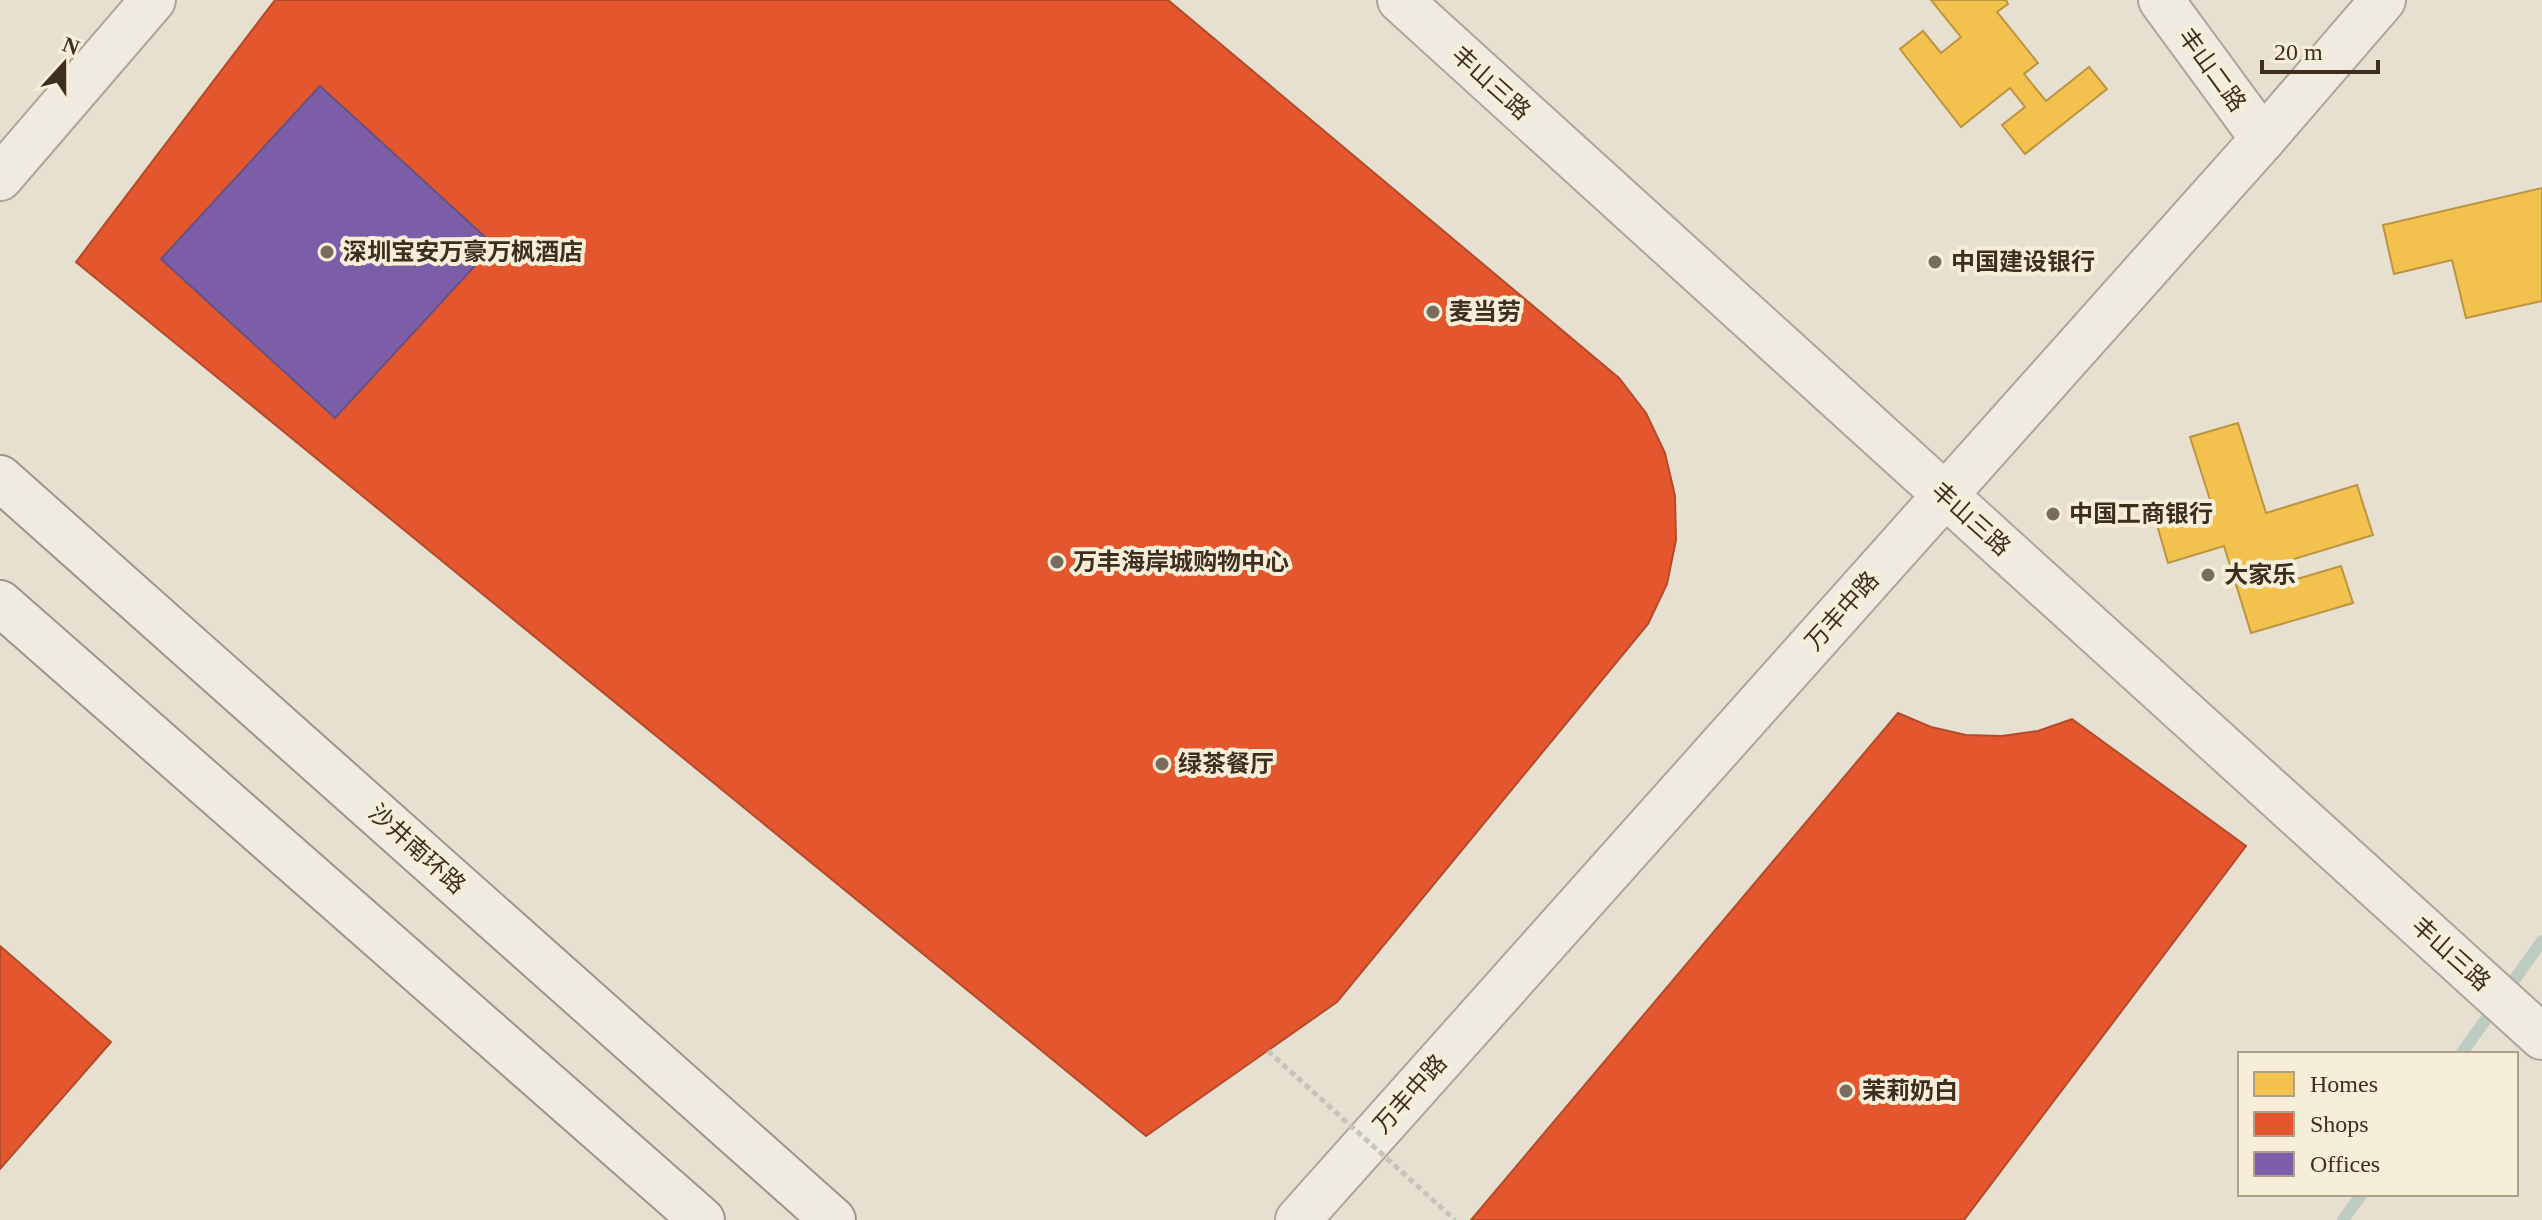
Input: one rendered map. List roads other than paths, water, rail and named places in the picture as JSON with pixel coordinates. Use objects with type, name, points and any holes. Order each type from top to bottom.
[{"type":"street","points":[[0,178],[153,0]]},
{"type":"street","name":"丰山三路","points":[[1400,0],[2535,1031]]},
{"type":"street","name":"丰山二路","points":[[2161,0],[2263,139]]},
{"type":"street","name":"万丰中路","points":[[1298,1220],[2263,139],[2383,0]]},
{"type":"street","name":"沙井南环路","points":[[0,478],[833,1220]]},
{"type":"street","points":[[0,603],[702,1220]]},
{"type":"waterway","points":[[2462,1052],[2542,941]]},
{"type":"waterway","points":[[2343,1220],[2361,1196]]},
{"type":"place","name":"深圳宝安万豪万枫酒店","points":[[327,252]]},
{"type":"place","name":"中国建设银行","points":[[1935,262]]},
{"type":"place","name":"麦当劳","points":[[1433,312]]},
{"type":"place","name":"中国工商银行","points":[[2053,514]]},
{"type":"place","name":"万丰海岸城购物中心","points":[[1057,562]]},
{"type":"place","name":"大家乐","points":[[2208,575]]},
{"type":"place","name":"绿茶餐厅","points":[[1162,764]]},
{"type":"place","name":"茉莉奶白","points":[[1846,1091]]}]
